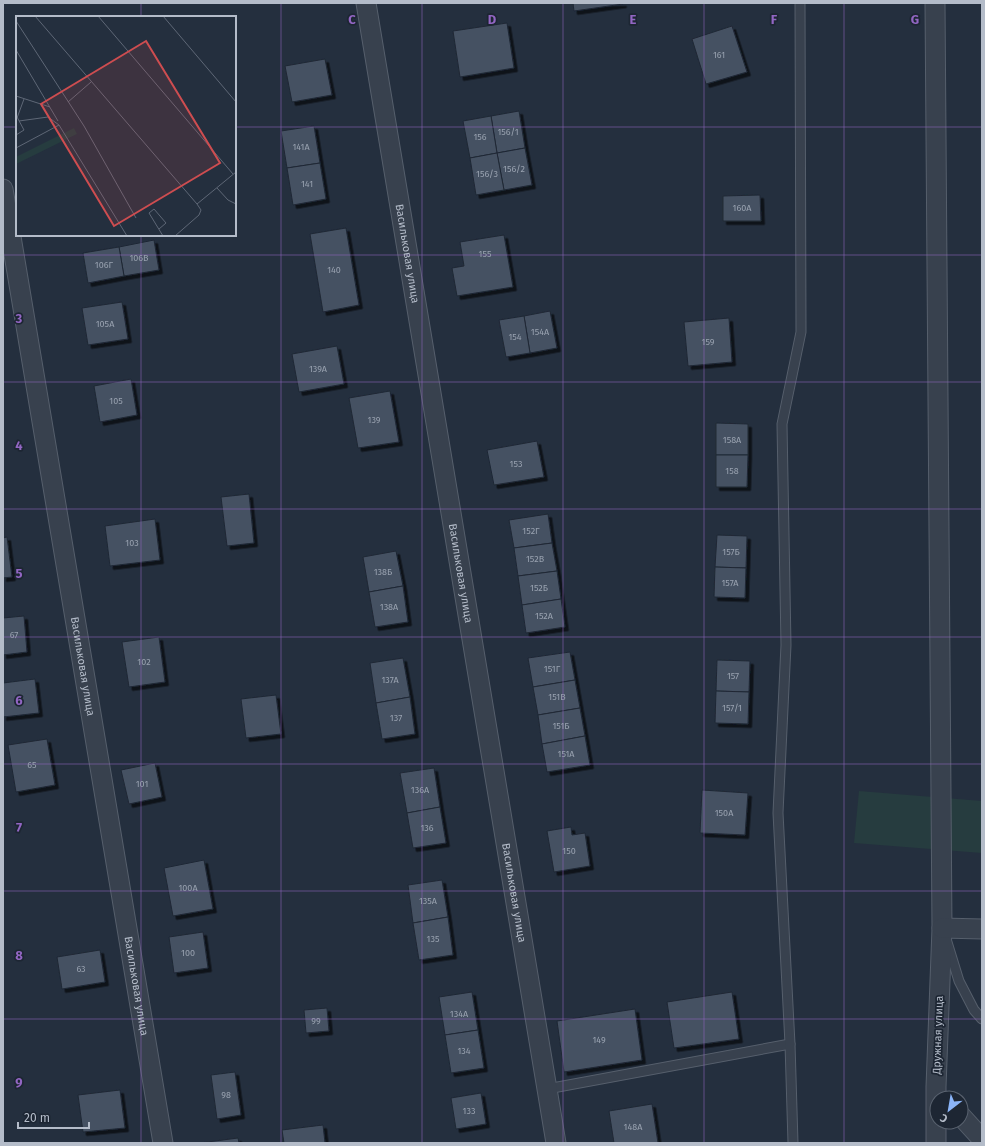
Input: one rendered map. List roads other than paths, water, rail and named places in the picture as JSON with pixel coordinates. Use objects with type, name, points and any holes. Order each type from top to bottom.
[{"type":"street","name":"Васильковая улица","points":[[366,3],[556,1143]]},
{"type":"street","name":"Дружная улица","points":[[935,3],[942,928],[941,1090]]},
{"type":"street","name":"Васильковая улица","points":[[3,189],[163,1143]]},
{"type":"street","points":[[942,928],[982,929]]},
{"type":"street","points":[[969,1125],[982,1140]]},
{"type":"street","name":"Дружная улица","points":[[936,1143],[937,1130]]},
{"type":"lane","points":[[793,1143],[790,1044],[778,813],[786,645],[782,424],[801,332],[800,3]]},
{"type":"lane","points":[[942,928],[960,981],[974,1010],[982,1019]]},
{"type":"lane","points":[[547,1088],[790,1044]]}]
